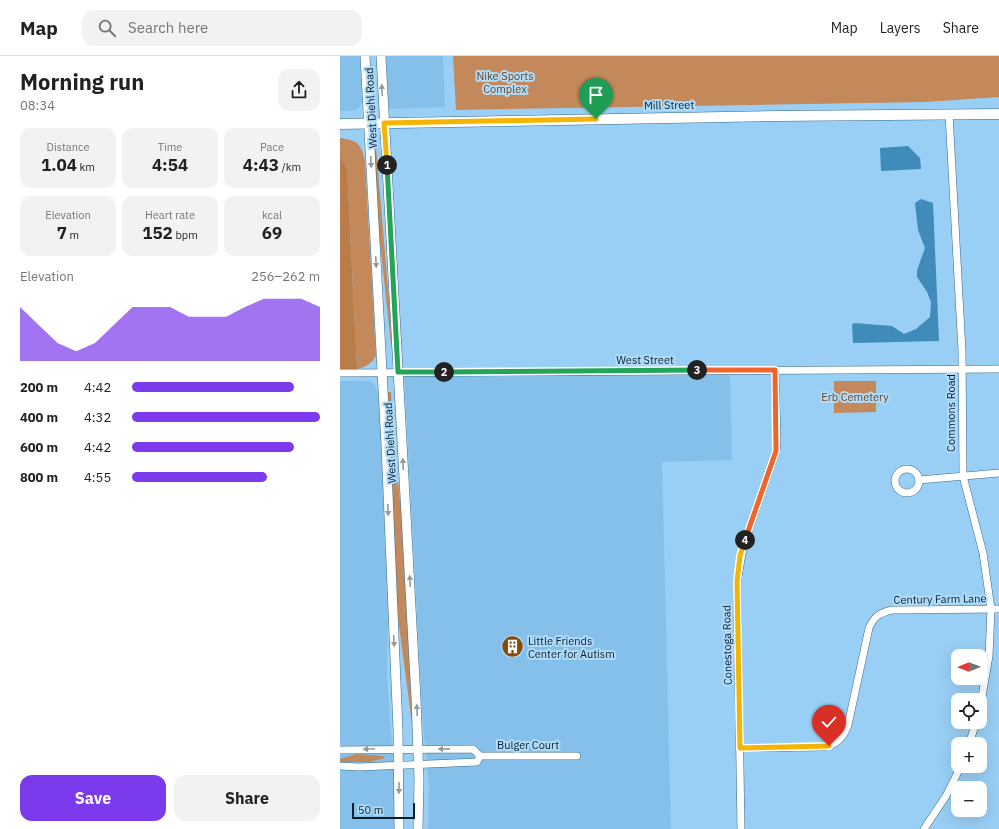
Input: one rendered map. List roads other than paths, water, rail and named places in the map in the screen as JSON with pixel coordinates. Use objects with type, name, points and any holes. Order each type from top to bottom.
[{"type":"main road","name":"Mill Street","points":[[340,124],[999,114]]},
{"type":"street","name":"West Diehl Road","points":[[364,56],[382,373],[399,765],[399,829]]},
{"type":"street","name":"West Diehl Road","points":[[381,56],[418,749],[418,829]]},
{"type":"street","name":"Commons Road","points":[[949,114],[962,368],[963,476],[983,554],[991,609],[989,656],[983,693]]},
{"type":"street","name":"West Street","points":[[340,373],[962,368],[999,369]]},
{"type":"street","name":"Conestoga Road","points":[[741,829],[737,582],[744,543],[776,451],[775,370]]},
{"type":"street","points":[[919,480],[999,473]]},
{"type":"street","name":"Century Farm Lane","points":[[740,748],[822,747],[834,744],[842,738],[848,725],[869,628],[871,622],[878,614],[893,610],[999,609]]},
{"type":"street","name":"Bulger Court","points":[[340,750],[474,749],[480,756],[577,756]]},
{"type":"street","name":"Bulger Court","points":[[340,766],[477,762],[480,756]]},
{"type":"street","points":[[924,829],[946,796],[958,773]]},
{"type":"place","name":"Little Friends Center for Autism","points":[[512,647]]},
{"type":"park label","name":"Nike Sports Complex","points":[[505,82]]},
{"type":"park label","name":"Erb Cemetery","points":[[855,397]]}]
